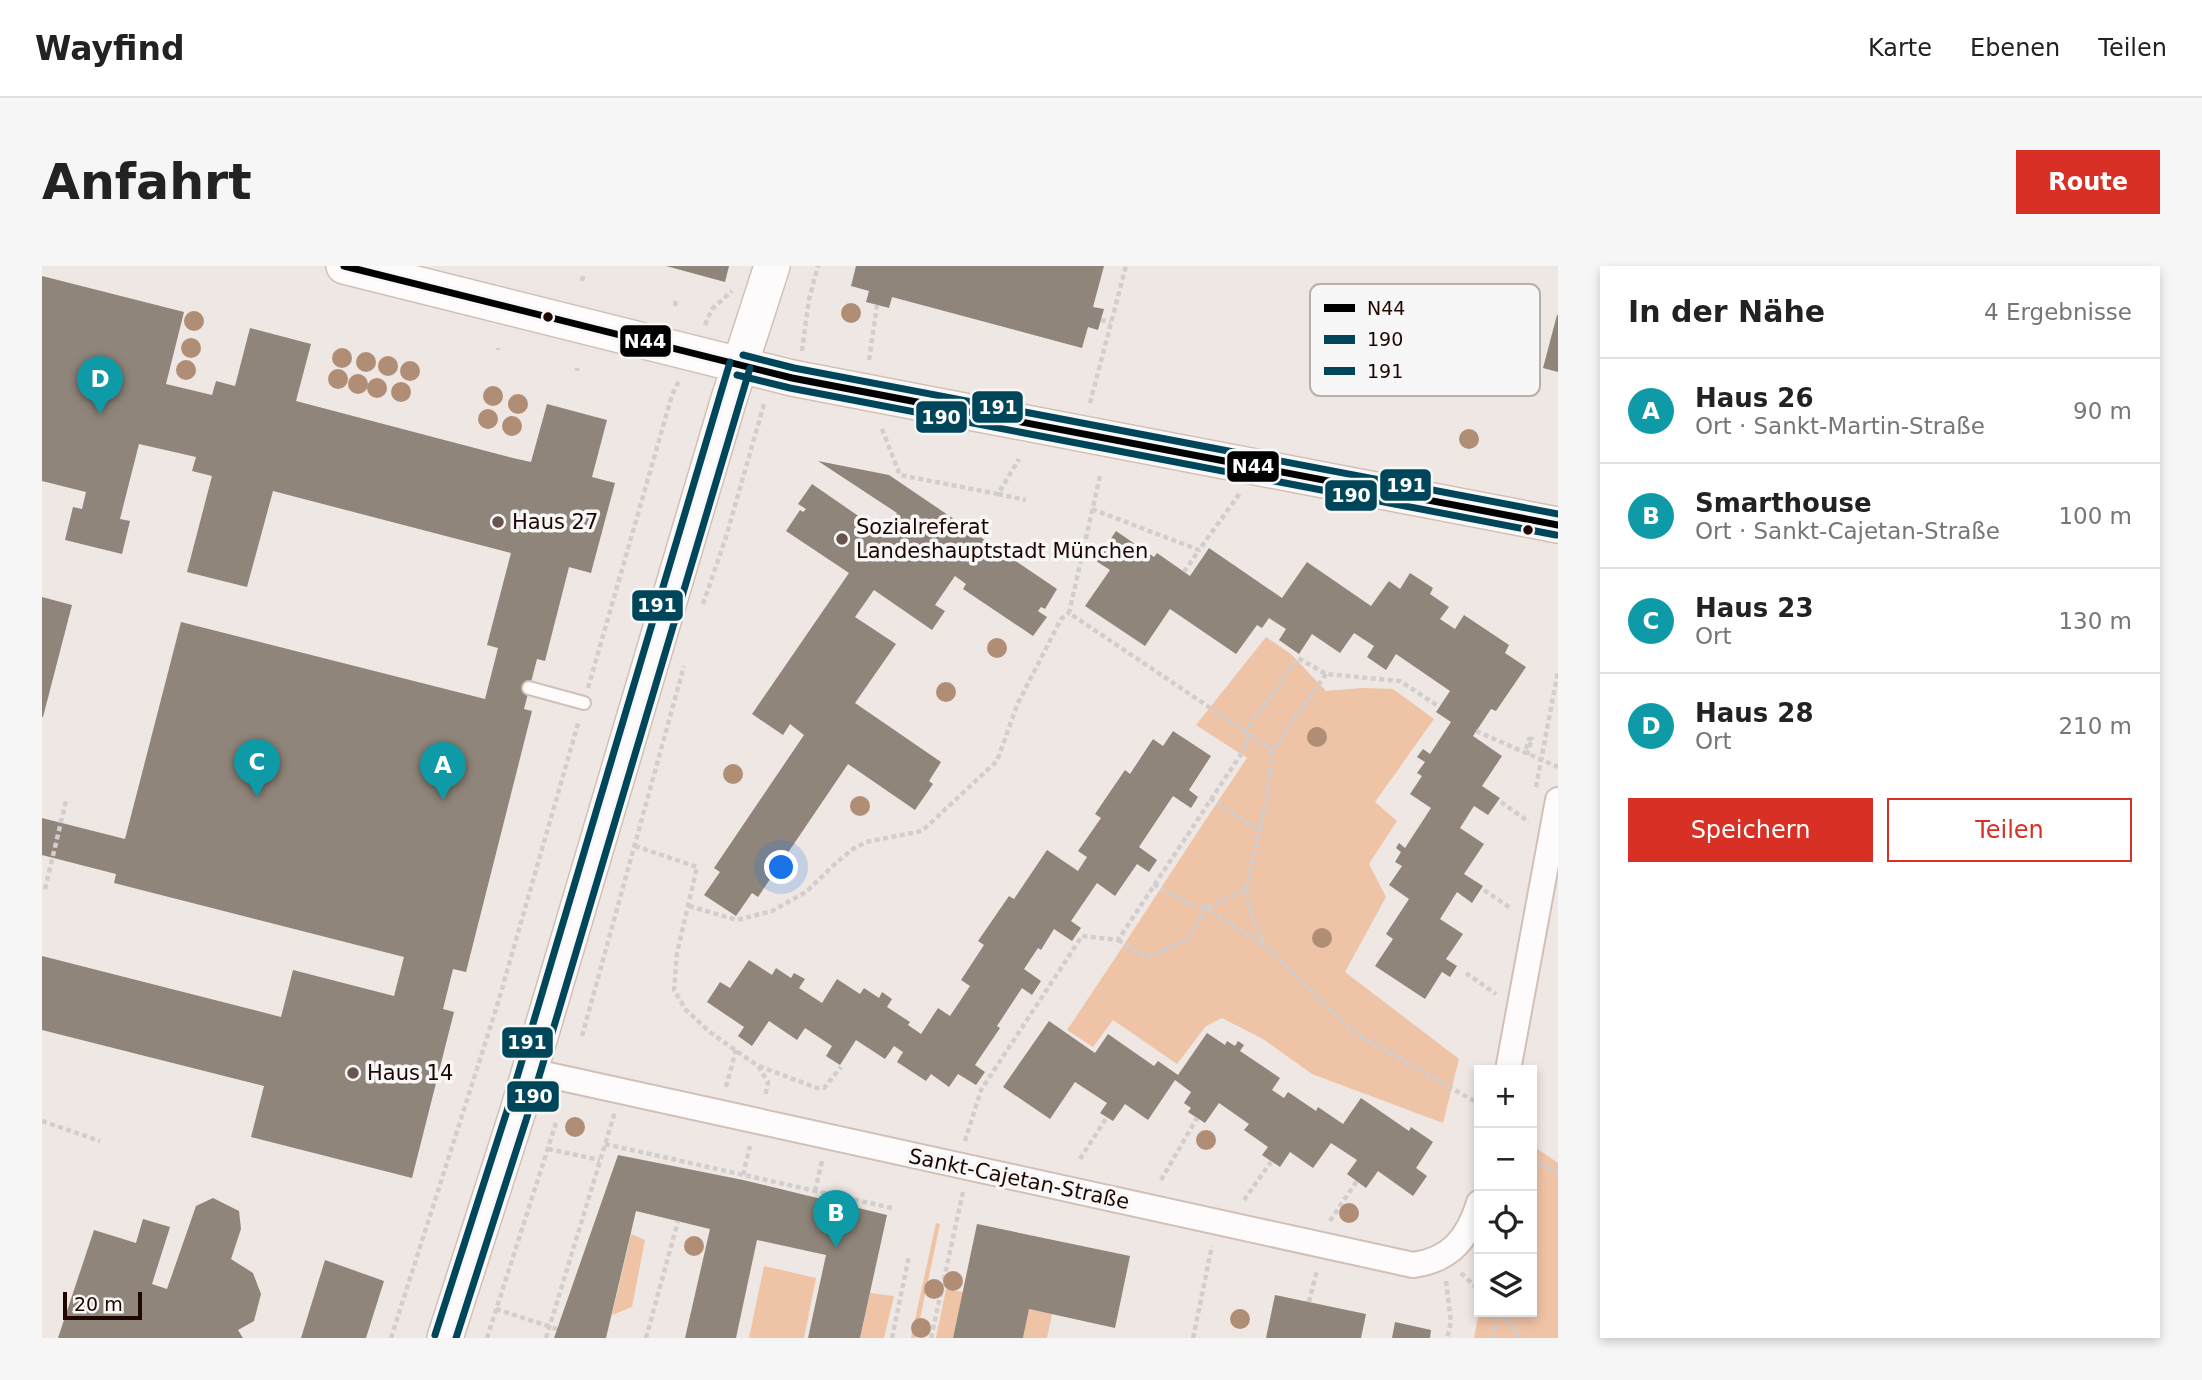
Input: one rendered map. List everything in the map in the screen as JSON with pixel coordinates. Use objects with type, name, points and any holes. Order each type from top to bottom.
[{"type":"street","points":[[344,266],[792,378],[1558,525]]},
{"type":"street","points":[[445,1338],[530,1071],[740,365],[772,266]]},
{"type":"street","points":[[1509,1065],[1555,835],[1558,800]]},
{"type":"street","name":"Sankt-Cajetan-Straße","points":[[530,1071],[1413,1265],[1429,1263],[1443,1256]]},
{"type":"street","points":[[1443,1256],[1461,1242],[1474,1218]]},
{"type":"lane","points":[[530,688],[584,703]]},
{"type":"path","points":[[803,333],[818,266]]},
{"type":"path","points":[[1090,403],[1126,266]]},
{"type":"path","points":[[712,309],[732,292],[735,279]]},
{"type":"path","points":[[869,360],[877,305]]},
{"type":"path","points":[[1101,320],[1111,322]]},
{"type":"path","points":[[391,1338],[498,1006],[672,395]]},
{"type":"path","points":[[700,611],[726,537],[764,404]]},
{"type":"path","points":[[882,429],[900,475],[1026,500]]},
{"type":"path","points":[[998,494],[1019,459]]},
{"type":"path","points":[[689,906],[737,920],[772,911],[806,892],[853,849],[866,842],[922,831],[997,761],[1017,705],[1061,619],[1069,613],[1100,476]]},
{"type":"path","points":[[1184,572],[1233,504]]},
{"type":"path","points":[[1092,509],[1199,550]]},
{"type":"path","points":[[1069,613],[1273,750]]},
{"type":"path","points":[[1118,940],[1247,745],[1246,732],[1298,658],[1326,674],[1400,681],[1438,706]]},
{"type":"path","points":[[582,1036],[685,662]]},
{"type":"path","points":[[1264,944],[1251,914],[1246,889],[1260,831],[1273,750],[1326,674]]},
{"type":"path","points":[[1476,731],[1558,767]]},
{"type":"path","points":[[1210,798],[1260,831]]},
{"type":"path","points":[[45,888],[66,801]]},
{"type":"path","points":[[1501,802],[1529,822]]},
{"type":"path","points":[[635,846],[697,867],[677,953],[674,990],[686,1010],[711,1033],[758,1066],[817,1088],[824,1088],[830,1083],[841,1067]]},
{"type":"path","points":[[1154,884],[1189,904],[1206,908],[1264,944],[1355,1033],[1474,1101]]},
{"type":"path","points":[[970,1126],[981,1090],[1082,936],[1118,940],[1145,956],[1153,956],[1189,938],[1206,908],[1246,889]]},
{"type":"path","points":[[1484,890],[1512,909]]},
{"type":"path","points":[[1466,973],[1496,994]]},
{"type":"path","points":[[726,1087],[736,1050]]},
{"type":"path","points":[[758,1066],[768,1082],[761,1122]]},
{"type":"path","points":[[546,1338],[621,1091]]},
{"type":"path","points":[[1080,1159],[1107,1117]]},
{"type":"path","points":[[1161,1180],[1197,1118]]},
{"type":"path","points":[[42,1121],[100,1141]]},
{"type":"path","points":[[487,1338],[556,1123]]},
{"type":"path","points":[[605,1144],[693,1167],[743,1175],[892,1208]]},
{"type":"path","points":[[743,1175],[750,1146]]},
{"type":"path","points":[[548,1149],[600,1160]]},
{"type":"path","points":[[815,1191],[822,1160]]},
{"type":"path","points":[[1244,1200],[1271,1161]]},
{"type":"path","points":[[1537,1162],[1558,1173]]},
{"type":"path","points":[[1330,1221],[1357,1181]]},
{"type":"path","points":[[931,1338],[963,1192]]},
{"type":"path","points":[[646,1338],[678,1221]]},
{"type":"path","points":[[1193,1338],[1218,1222]]},
{"type":"path","points":[[892,1338],[909,1256]]},
{"type":"path","points":[[1443,1256],[1451,1322],[1447,1338]]},
{"type":"path","points":[[1309,1302],[1317,1270]]},
{"type":"path","points":[[496,1309],[557,1329]]},
{"type":"path","points":[[1493,1338],[1498,1317]]},
{"type":"path","points":[[1503,1317],[1521,1338]]},
{"type":"shaded area","points":[[1266,637],[1291,654],[1326,691],[1393,689],[1434,719],[1375,802],[1397,821],[1369,864],[1386,897],[1345,972],[1459,1059],[1443,1123],[1312,1074],[1263,1039],[1222,1018],[1206,1026],[1177,1064],[1113,1020],[1093,1047],[1067,1030],[1247,758],[1196,725]]},
{"type":"shaded area","points":[[1537,1149],[1558,1163],[1558,1338],[1474,1338],[1478,1317],[1537,1317]]},
{"type":"shaded area","points":[[936,1223],[940,1224],[916,1338],[911,1338]]},
{"type":"shaded area","points":[[631,1234],[645,1240],[632,1307],[612,1315]]},
{"type":"shaded area","points":[[764,1266],[816,1278],[804,1338],[749,1338]]},
{"type":"shaded area","points":[[946,1289],[963,1292],[953,1338],[936,1338]]},
{"type":"shaded area","points":[[870,1293],[894,1296],[884,1338],[860,1338]]},
{"type":"shaded area","points":[[1029,1309],[1052,1314],[1047,1338],[1023,1338]]},
{"type":"building","points":[[666,266],[729,266],[725,282]]},
{"type":"building","points":[[856,266],[1104,266],[1093,307],[1104,309],[1098,330],[1088,327],[1082,348],[892,297],[889,308],[866,302],[869,291],[851,286]]},
{"type":"building","points":[[42,276],[184,312],[166,384],[212,395],[216,381],[235,386],[250,328],[311,344],[296,401],[513,458],[531,462],[547,404],[607,420],[592,477],[615,483],[591,573],[569,567],[545,661],[537,659],[524,709],[532,711],[466,972],[453,969],[443,1009],[454,1012],[412,1178],[251,1137],[264,1086],[42,1030],[42,956],[281,1017],[293,970],[394,996],[404,957],[114,883],[116,874],[42,855],[42,818],[125,839],[181,622],[485,699],[498,648],[487,645],[511,553],[273,491],[247,587],[187,572],[212,476],[192,471],[196,457],[139,444],[120,519],[130,521],[122,554],[65,540],[73,507],[82,509],[86,492],[42,481]]},
{"type":"building","points":[[1558,315],[1558,372],[1543,368]]},
{"type":"building","points":[[818,461],[889,475],[1057,589],[1045,609],[1041,607],[1038,611],[1047,617],[1033,636],[963,589],[966,584],[955,576],[935,605],[945,611],[932,630],[874,590],[855,617],[896,644],[855,703],[941,762],[929,781],[933,784],[915,810],[848,764],[758,897],[752,893],[736,916],[704,895],[720,872],[714,868],[804,735],[790,724],[783,735],[752,714],[849,573],[786,531],[800,510],[803,512],[806,509],[798,504],[812,484],[883,533],[897,513]]},
{"type":"building","points":[[1116,531],[1154,557],[1157,553],[1190,576],[1209,548],[1282,598],[1307,562],[1371,606],[1389,581],[1400,589],[1410,573],[1433,588],[1430,594],[1449,607],[1440,619],[1455,629],[1464,615],[1509,645],[1505,653],[1526,667],[1496,711],[1491,709],[1473,736],[1502,756],[1482,786],[1500,798],[1488,815],[1474,806],[1460,828],[1484,844],[1464,874],[1483,886],[1472,903],[1457,892],[1440,919],[1463,934],[1446,959],[1457,966],[1450,977],[1442,972],[1425,999],[1375,966],[1393,939],[1386,934],[1409,899],[1389,885],[1402,866],[1395,862],[1401,852],[1396,848],[1399,843],[1405,848],[1431,808],[1410,794],[1422,776],[1417,773],[1425,762],[1417,757],[1423,749],[1430,754],[1451,722],[1436,712],[1450,691],[1396,654],[1386,670],[1367,657],[1374,646],[1354,633],[1340,653],[1312,634],[1299,654],[1279,640],[1286,629],[1269,618],[1262,628],[1257,625],[1236,654],[1170,609],[1145,646],[1085,606],[1110,570],[1096,561]]},
{"type":"building","points":[[42,597],[72,605],[43,717],[42,717]]},
{"type":"building","points":[[1173,731],[1211,756],[1189,790],[1198,797],[1191,808],[1173,796],[1139,847],[1157,860],[1149,872],[1137,864],[1115,896],[1097,883],[1071,921],[1081,928],[1072,941],[1054,929],[1041,950],[1038,948],[1024,969],[1041,981],[1032,995],[1022,988],[997,1026],[1000,1028],[975,1065],[985,1072],[976,1085],[958,1074],[949,1087],[931,1074],[926,1081],[897,1062],[903,1052],[894,1046],[885,1059],[856,1040],[840,1065],[826,1056],[832,1046],[805,1028],[797,1040],[769,1021],[752,1046],[738,1036],[744,1027],[707,1002],[720,982],[730,988],[749,960],[772,975],[776,968],[791,978],[794,973],[805,979],[799,988],[822,1003],[837,979],[860,994],[864,988],[879,998],[882,992],[892,999],[887,1007],[910,1022],[908,1025],[921,1034],[938,1008],[950,1016],[970,986],[961,980],[984,945],[978,941],[1009,896],[1014,899],[1047,850],[1078,871],[1087,857],[1078,851],[1101,818],[1095,814],[1125,770],[1130,774],[1153,739],[1163,746]]},
{"type":"building","points":[[1049,1021],[1095,1053],[1108,1034],[1154,1066],[1158,1061],[1178,1075],[1207,1033],[1225,1045],[1227,1041],[1235,1046],[1238,1041],[1244,1045],[1240,1051],[1280,1078],[1272,1090],[1284,1098],[1288,1092],[1316,1111],[1318,1107],[1343,1124],[1361,1098],[1409,1131],[1411,1127],[1433,1142],[1416,1168],[1427,1176],[1413,1196],[1378,1171],[1366,1188],[1347,1174],[1357,1160],[1331,1143],[1313,1168],[1290,1152],[1280,1167],[1262,1155],[1268,1147],[1244,1130],[1249,1124],[1219,1103],[1205,1123],[1188,1112],[1191,1108],[1184,1103],[1191,1092],[1175,1080],[1148,1120],[1125,1104],[1113,1121],[1100,1113],[1107,1103],[1075,1082],[1050,1119],[1003,1087]]},
{"type":"building","points":[[618,1155],[743,1180],[887,1215],[860,1338],[808,1338],[826,1255],[757,1240],[736,1338],[685,1338],[710,1229],[636,1211],[606,1338],[554,1338]]},
{"type":"building","points":[[213,1198],[239,1211],[241,1229],[231,1259],[253,1273],[261,1294],[254,1321],[238,1330],[243,1338],[58,1338],[94,1230],[136,1243],[143,1219],[170,1227],[152,1284],[167,1289],[196,1206]]},
{"type":"building","points":[[977,1224],[1130,1256],[1115,1328],[1029,1309],[1023,1338],[953,1338]]},
{"type":"building","points":[[325,1260],[384,1281],[366,1338],[301,1338]]},
{"type":"building","points":[[1275,1295],[1366,1314],[1361,1338],[1266,1338]]},
{"type":"building","points":[[1395,1322],[1431,1330],[1430,1338],[1392,1338]]},
{"type":"transit line","name":"N44","points":[[344,266],[792,378],[1558,525]]},
{"type":"transit line","name":"191","points":[[743,355],[794,368],[1558,514]]},
{"type":"transit line","name":"191","points":[[435,1335],[507,1111],[730,362]]},
{"type":"transit line","name":"190","points":[[456,1338],[527,1117],[750,368]]},
{"type":"transit line","name":"190","points":[[737,375],[790,388],[1556,535]]},
{"type":"place","name":"Haus 28","points":[[100,414]]},
{"type":"place","name":"Haus 27","points":[[498,522]]},
{"type":"place","name":"Sozialreferat Landeshauptstadt München","points":[[842,539]]},
{"type":"place","name":"Haus 23","points":[[257,797]]},
{"type":"place","name":"Haus 26","points":[[443,800]]},
{"type":"place","name":"Haus 14","points":[[353,1073]]},
{"type":"place","name":"Smarthouse","points":[[836,1248]]}]
